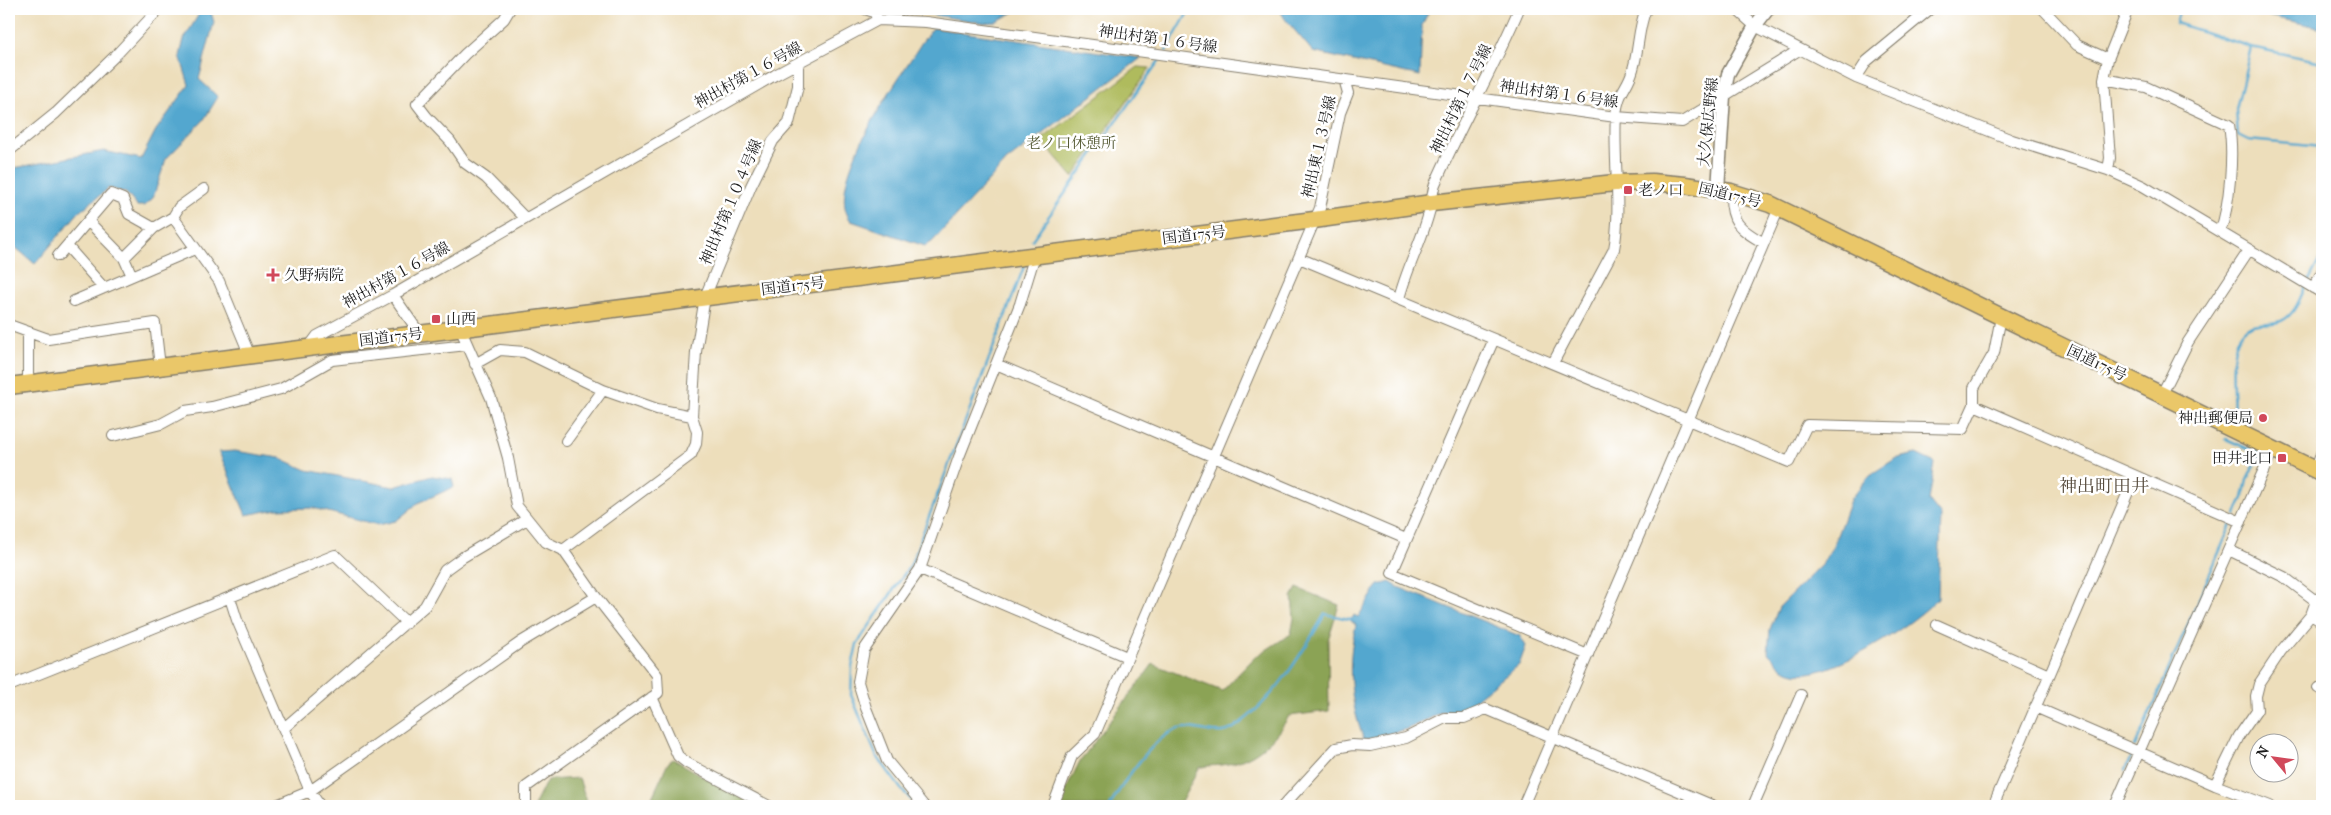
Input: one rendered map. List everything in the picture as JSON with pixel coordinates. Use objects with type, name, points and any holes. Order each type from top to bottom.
[{"type":"highway","name":"国道175号","points":[[9,386],[1314,220],[1432,203],[1615,183],[1652,182],[1725,191],[1779,208],[2319,471]]},
{"type":"street","points":[[9,152],[63,106],[117,54],[159,9]]},
{"type":"street","points":[[510,9],[504,19],[465,54],[418,104],[427,117],[450,141],[465,164],[486,178],[525,218]]},
{"type":"street","points":[[865,9],[874,12],[878,20]]},
{"type":"street","name":"神出村第１７号線","points":[[1399,299],[1404,278],[1414,259],[1432,203],[1434,186],[1500,56],[1519,9]]},
{"type":"street","points":[[1553,363],[1614,249],[1617,233],[1615,183],[1617,98],[1633,70],[1641,20],[1646,9]]},
{"type":"street","points":[[1736,9],[1755,26],[1856,78],[2012,140],[2108,170],[2142,186],[2318,290],[2322,272]]},
{"type":"street","name":"大久保広野線","points":[[1725,191],[1724,96],[1728,74],[1755,26],[1768,9]]},
{"type":"street","points":[[1856,78],[1867,61],[1930,9]]},
{"type":"street","points":[[2043,9],[2077,44],[2108,59]]},
{"type":"street","points":[[2108,170],[2110,158],[2104,79],[2108,59],[2128,9]]},
{"type":"street","name":"神出村第１６号線","points":[[308,348],[317,336],[393,295],[525,218],[878,20],[926,22],[1616,117],[1682,122],[1799,50]]},
{"type":"street","name":"神出村第１０４号線","points":[[563,550],[690,455],[696,444],[697,432],[692,416],[696,352],[705,297],[768,150],[773,141],[790,123],[798,86],[798,64]]},
{"type":"street","name":"神出東１３号線","points":[[1053,806],[1072,756],[1095,734],[1320,208],[1340,113],[1348,93],[1344,79]]},
{"type":"street","points":[[2104,79],[2146,87],[2228,125],[2232,142],[2225,217],[2220,232]]},
{"type":"street","points":[[124,258],[154,228],[173,217],[179,207],[204,190]]},
{"type":"street","points":[[1725,191],[1740,229],[1764,243]]},
{"type":"street","points":[[58,256],[111,194],[123,200],[129,214],[154,228]]},
{"type":"street","points":[[1523,806],[1779,208]]},
{"type":"street","points":[[173,217],[219,281],[250,356]]},
{"type":"street","points":[[88,221],[124,258],[132,276]]},
{"type":"street","points":[[66,246],[104,288]]},
{"type":"street","points":[[74,301],[195,248]]},
{"type":"street","points":[[2162,394],[2188,342],[2249,250]]},
{"type":"street","points":[[924,806],[887,761],[866,708],[858,682],[864,650],[920,569],[959,457],[1020,304],[1035,255]]},
{"type":"street","points":[[1299,258],[1788,462],[1807,425],[1963,429],[1974,405],[1974,388],[1994,353],[2001,317]]},
{"type":"street","points":[[393,295],[420,334]]},
{"type":"street","points":[[9,326],[28,334],[48,339],[155,324],[160,367]]},
{"type":"street","points":[[460,328],[490,398],[508,458],[516,506],[546,542],[563,550],[596,597],[657,675],[658,693],[526,787],[526,806]]},
{"type":"street","points":[[28,334],[28,384]]},
{"type":"street","points":[[1494,339],[1392,572],[1588,655]]},
{"type":"street","points":[[114,436],[161,424],[186,412],[281,389],[332,360],[467,344]]},
{"type":"street","points":[[475,364],[500,350],[525,352],[603,390],[657,408],[692,416]]},
{"type":"street","points":[[996,364],[1406,539]]},
{"type":"street","points":[[566,441],[603,390]]},
{"type":"street","points":[[1974,405],[2242,522]]},
{"type":"street","points":[[2116,806],[2242,522],[2272,449]]},
{"type":"street","points":[[2319,471],[2322,451]]},
{"type":"street","points":[[1993,806],[2135,476]]},
{"type":"street","points":[[284,728],[408,623],[425,606],[445,570],[526,519]]},
{"type":"street","points":[[2215,785],[2239,736],[2257,710],[2256,696],[2260,684],[2281,651],[2312,615],[2319,598],[2284,576],[2229,550]]},
{"type":"street","points":[[9,686],[84,654],[336,555],[408,623]]},
{"type":"street","points":[[920,569],[1127,657]]},
{"type":"street","points":[[274,806],[310,791],[522,642],[596,597]]},
{"type":"street","points":[[230,598],[237,620],[310,791],[320,806]]},
{"type":"street","points":[[2312,615],[2322,622]]},
{"type":"street","points":[[1937,625],[2048,675]]},
{"type":"street","points":[[1753,806],[1801,696]]},
{"type":"street","points":[[652,697],[678,756],[687,763],[769,806]]},
{"type":"street","points":[[2035,707],[2215,785],[2270,806]]},
{"type":"street","points":[[1283,806],[1336,748],[1352,745],[1370,746],[1406,738],[1445,718],[1464,718],[1486,709],[1714,806]]},
{"type":"green space","name":"老ノ口休憩所","points":[[1138,67],[1150,68],[1073,177],[1041,140]]},
{"type":"green space","points":[[1297,588],[1339,605],[1328,640],[1329,711],[1289,716],[1277,734],[1253,755],[1233,763],[1199,768],[1179,806],[1058,806],[1080,761],[1153,664],[1222,691],[1255,657],[1291,634],[1294,618],[1292,597]]},
{"type":"green space","points":[[673,759],[756,806],[648,806],[668,763]]},
{"type":"green space","points":[[579,778],[588,806],[534,806],[547,780]]},
{"type":"water","points":[[202,9],[210,9],[214,22],[199,79],[218,97],[203,121],[166,159],[153,198],[145,206],[137,206],[126,193],[109,188],[79,212],[35,264],[9,242],[9,172],[14,168],[104,151],[141,159],[156,130],[189,85],[180,56],[184,39]]},
{"type":"water","points":[[926,9],[1020,9],[995,22],[984,23],[927,14]]},
{"type":"water","points":[[1279,9],[1430,9],[1422,25],[1420,76],[1313,52]]},
{"type":"water","points":[[2236,9],[2322,9],[2322,28]]},
{"type":"water","points":[[933,28],[1141,58],[1007,161],[932,242],[925,246],[851,221],[845,204],[846,182],[867,130],[898,79]]},
{"type":"water","points":[[235,451],[280,458],[307,470],[394,487],[432,476],[452,479],[454,487],[418,503],[396,521],[378,525],[313,508],[277,509],[246,515],[219,452]]},
{"type":"water","points":[[1916,454],[1935,463],[1929,501],[1941,516],[1938,598],[1927,609],[1890,636],[1844,662],[1822,670],[1803,673],[1785,670],[1768,653],[1770,629],[1779,607],[1822,564],[1833,546],[1851,498],[1870,475],[1895,459]]},
{"type":"water","points":[[1390,582],[1398,587],[1520,636],[1526,646],[1519,665],[1461,711],[1443,712],[1407,729],[1364,740],[1355,712],[1351,683],[1351,654],[1356,625],[1351,621],[1354,615],[1358,617],[1379,585]]},
{"type":"waterway","points":[[1166,51],[1190,9]]},
{"type":"waterway","points":[[2180,9],[2176,23],[2251,47],[2322,62]]},
{"type":"waterway","points":[[2251,47],[2236,109],[2238,135],[2248,140],[2322,147]]},
{"type":"waterway","points":[[1032,240],[1161,58]]},
{"type":"waterway","points":[[2308,282],[2322,255]]},
{"type":"waterway","points":[[917,806],[901,789],[876,755],[851,695],[852,667],[857,644],[911,564],[1025,264]]},
{"type":"waterway","points":[[2234,416],[2233,366],[2238,339],[2242,332],[2252,325],[2275,323],[2286,319],[2296,307],[2305,287]]},
{"type":"waterway","points":[[2226,439],[2260,454],[2247,480],[2243,498],[2236,515]]},
{"type":"waterway","points":[[2135,747],[2233,520]]},
{"type":"waterway","points":[[1110,806],[1141,759],[1163,738],[1174,731],[1184,728],[1223,732],[1235,727],[1249,716],[1275,690],[1297,660],[1325,614],[1354,620]]},
{"type":"waterway","points":[[2125,770],[2133,752]]},
{"type":"place","name":"老ノ口","points":[[1628,190]]},
{"type":"place","name":"久野病院","points":[[273,275]]},
{"type":"place","name":"山西","points":[[436,319]]},
{"type":"place","name":"神出郵便局","points":[[2263,418]]},
{"type":"place","name":"田井北口","points":[[2282,458]]},
{"type":"district","name":"神出町田井","points":[[2104,486]]}]
